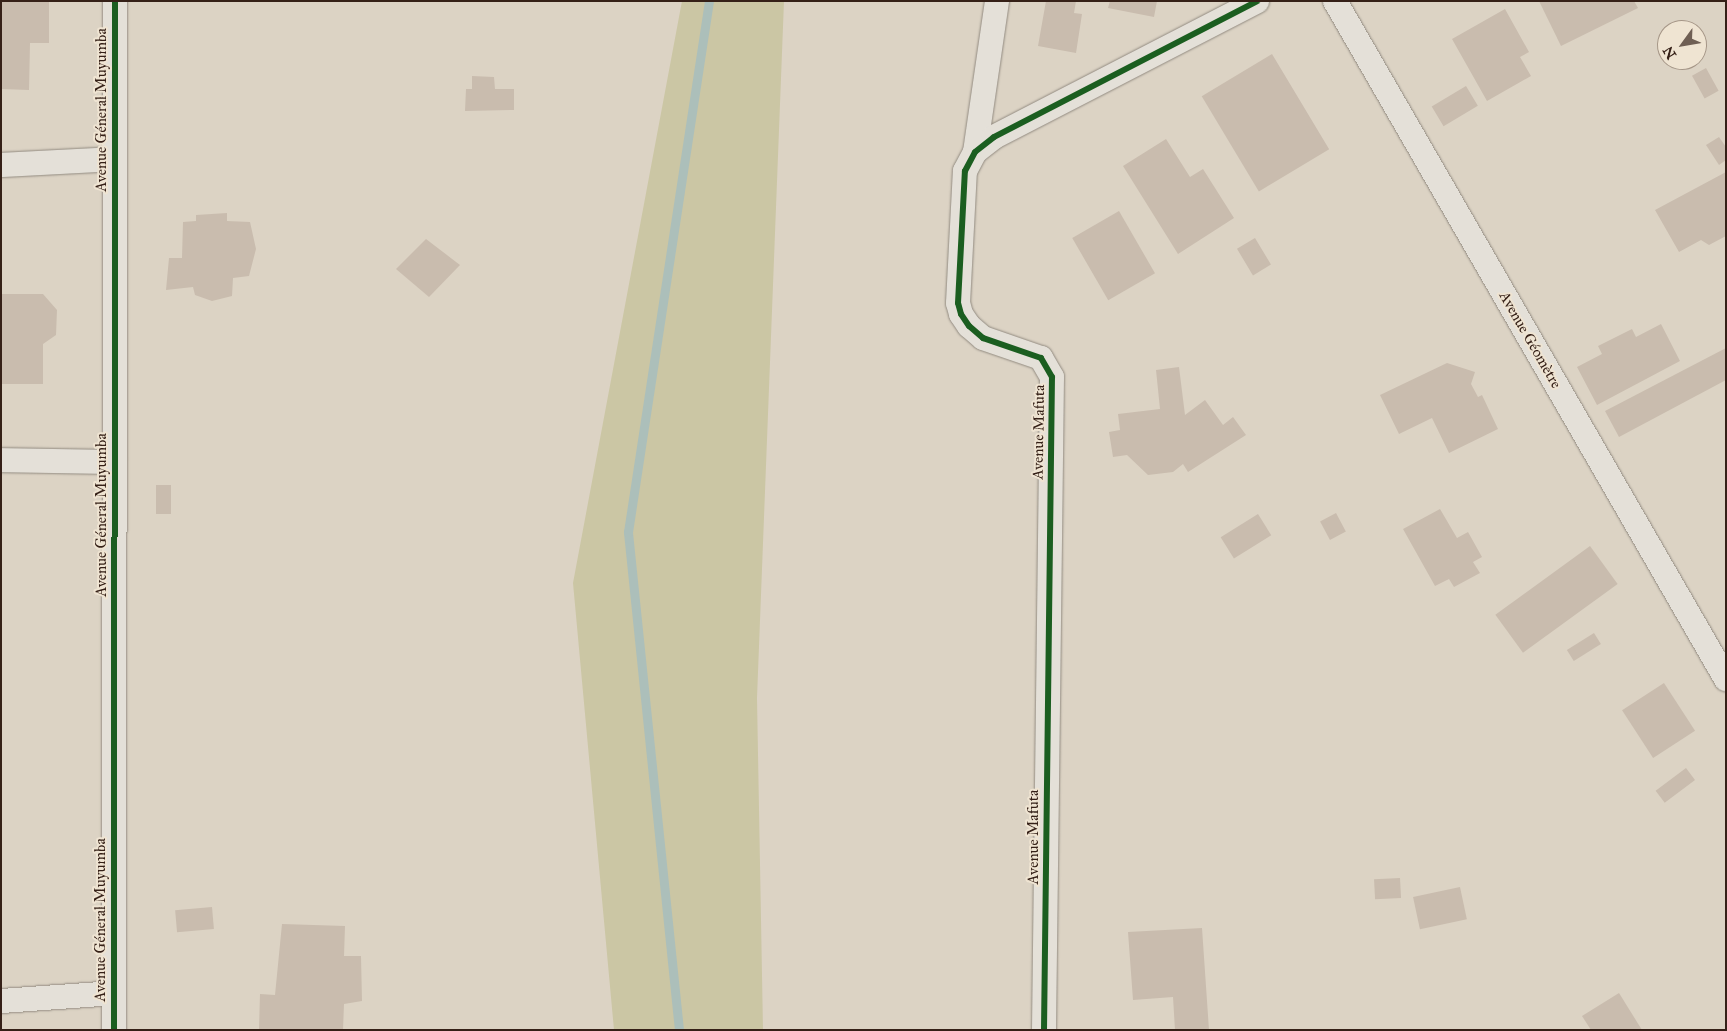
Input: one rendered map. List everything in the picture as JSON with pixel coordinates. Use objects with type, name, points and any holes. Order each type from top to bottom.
[{"type":"street","name":"Avenue Géneral Muyumba","points":[[114,1030],[115,1]]},
{"type":"street","points":[[975,152],[997,1]]},
{"type":"street","name":"Avenue Mafuta","points":[[1044,1030],[1052,377],[1041,358],[983,338],[968,326],[961,314],[958,303],[965,171],[975,152],[994,137],[1257,1]]},
{"type":"street","name":"Avenue Géomètre","points":[[1335,1],[1726,679]]},
{"type":"street","points":[[1,165],[114,159]]},
{"type":"street","points":[[1,460],[114,462]]},
{"type":"street","points":[[1,1001],[114,993]]},
{"type":"shaded area","points":[[682,1],[784,1],[757,698],[763,1030],[614,1030],[573,583]]},
{"type":"building","points":[[1,1],[49,1],[49,43],[30,43],[29,90],[1,89]]},
{"type":"building","points":[[1046,1],[1076,1],[1074,13],[1082,14],[1076,53],[1038,46]]},
{"type":"building","points":[[1110,1],[1157,1],[1154,17],[1108,8]]},
{"type":"building","points":[[1539,1],[1634,1],[1638,8],[1561,46]]},
{"type":"building","points":[[1505,9],[1529,52],[1520,57],[1531,76],[1487,101],[1452,39]]},
{"type":"building","points":[[1272,54],[1329,149],[1259,191],[1202,96]]},
{"type":"building","points":[[1702,70],[1707,70],[1719,91],[1705,98],[1692,76]]},
{"type":"building","points":[[472,76],[494,77],[495,89],[514,89],[514,110],[465,111],[466,89],[472,89]]},
{"type":"building","points":[[1466,86],[1478,106],[1444,126],[1432,107]]},
{"type":"building","points":[[1719,137],[1726,147],[1726,160],[1719,165],[1706,145]]},
{"type":"building","points":[[1166,139],[1190,177],[1203,169],[1234,218],[1178,254],[1123,166]]},
{"type":"building","points":[[1726,172],[1726,236],[1709,245],[1701,240],[1679,252],[1655,210]]},
{"type":"building","points":[[1119,211],[1155,273],[1108,300],[1072,238]]},
{"type":"building","points":[[227,213],[227,221],[250,222],[256,249],[249,276],[233,278],[232,296],[212,301],[195,295],[193,287],[166,290],[169,258],[182,258],[183,222],[196,221],[196,215]]},
{"type":"building","points":[[1255,238],[1271,265],[1253,275],[1237,249]]},
{"type":"building","points":[[426,239],[460,265],[429,297],[396,269]]},
{"type":"building","points":[[1,294],[43,294],[57,310],[56,335],[43,344],[43,384],[1,384]]},
{"type":"building","points":[[1661,324],[1680,361],[1597,405],[1577,367],[1602,354],[1598,346],[1632,329],[1636,337]]},
{"type":"building","points":[[1726,348],[1726,380],[1619,437],[1605,411]]},
{"type":"building","points":[[1447,363],[1475,372],[1471,384],[1478,397],[1482,395],[1498,429],[1449,453],[1432,418],[1399,434],[1380,395]]},
{"type":"building","points":[[1179,367],[1185,415],[1205,400],[1223,425],[1233,417],[1246,435],[1188,472],[1183,464],[1173,472],[1148,475],[1127,455],[1113,457],[1109,432],[1120,430],[1118,414],[1160,409],[1156,370]]},
{"type":"building","points":[[156,485],[171,485],[171,514],[156,514]]},
{"type":"building","points":[[1440,509],[1457,538],[1468,532],[1482,557],[1473,562],[1480,573],[1454,587],[1449,579],[1435,586],[1403,529]]},
{"type":"building","points":[[1336,513],[1346,532],[1330,540],[1320,521]]},
{"type":"building","points":[[1258,514],[1271,535],[1234,559],[1221,537]]},
{"type":"building","points":[[1590,546],[1618,584],[1523,653],[1495,615]]},
{"type":"building","points":[[1594,633],[1601,644],[1574,661],[1567,650]]},
{"type":"building","points":[[1664,683],[1695,731],[1653,758],[1622,710]]},
{"type":"building","points":[[1686,768],[1695,780],[1665,803],[1656,791]]},
{"type":"building","points":[[1400,878],[1401,898],[1375,899],[1374,879]]},
{"type":"building","points":[[1460,887],[1467,919],[1420,929],[1413,897]]},
{"type":"building","points":[[212,907],[214,929],[177,932],[175,910]]},
{"type":"building","points":[[282,924],[345,926],[344,956],[361,956],[362,1001],[344,1004],[343,1030],[259,1030],[260,994],[275,995]]},
{"type":"building","points":[[1202,928],[1209,1030],[1175,1030],[1173,997],[1133,1000],[1128,932]]},
{"type":"building","points":[[1619,993],[1642,1030],[1591,1030],[1582,1016]]},
{"type":"waterway","points":[[679,1030],[628,532],[709,1]]},
{"type":"cycle path","points":[[114,1030],[115,1]]},
{"type":"cycle path","points":[[1044,1030],[1052,377],[1041,358],[983,338],[969,326],[961,314],[958,303],[965,171],[975,152],[994,137],[1257,1]]}]
